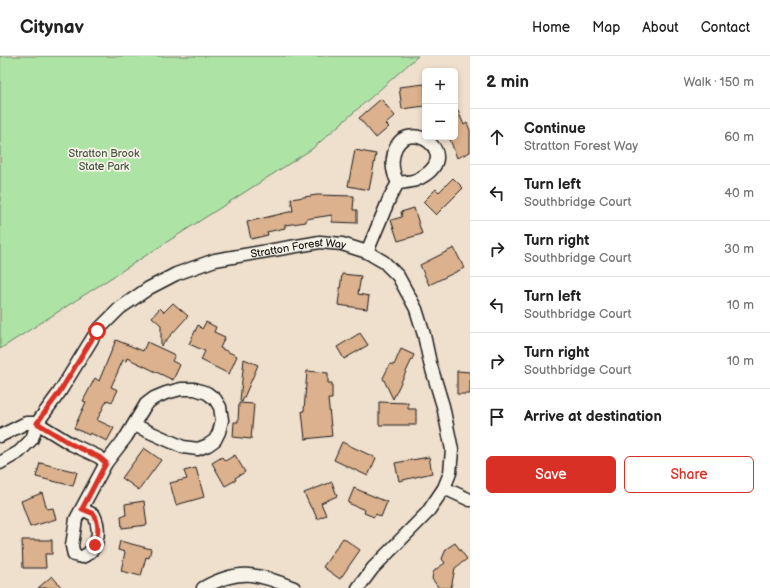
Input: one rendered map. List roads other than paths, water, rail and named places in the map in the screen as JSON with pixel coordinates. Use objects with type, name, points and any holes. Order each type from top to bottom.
[{"type":"street","points":[[366,252],[390,197],[398,183]]},
{"type":"street","name":"Stratton Forest Way","points":[[0,463],[19,452],[32,439],[37,423],[59,393],[97,331],[120,308],[156,285],[176,274],[214,260],[320,242],[342,244],[366,252],[384,262],[398,276],[416,309],[443,406],[452,450],[450,473],[444,488],[427,513],[373,568],[358,588]]},
{"type":"street","points":[[82,509],[106,463],[117,451],[146,404],[154,398],[181,388],[195,389],[207,393],[215,399],[220,407],[222,420],[215,440],[198,449],[183,447],[134,425]]},
{"type":"street","points":[[0,436],[26,423],[37,423],[71,444],[99,457],[106,463]]},
{"type":"street","points":[[444,488],[470,500]]},
{"type":"street","points":[[203,588],[223,578],[248,574],[267,577],[294,588]]},
{"type":"park label","name":"Stratton Brook State Park","points":[[104,159]]}]
